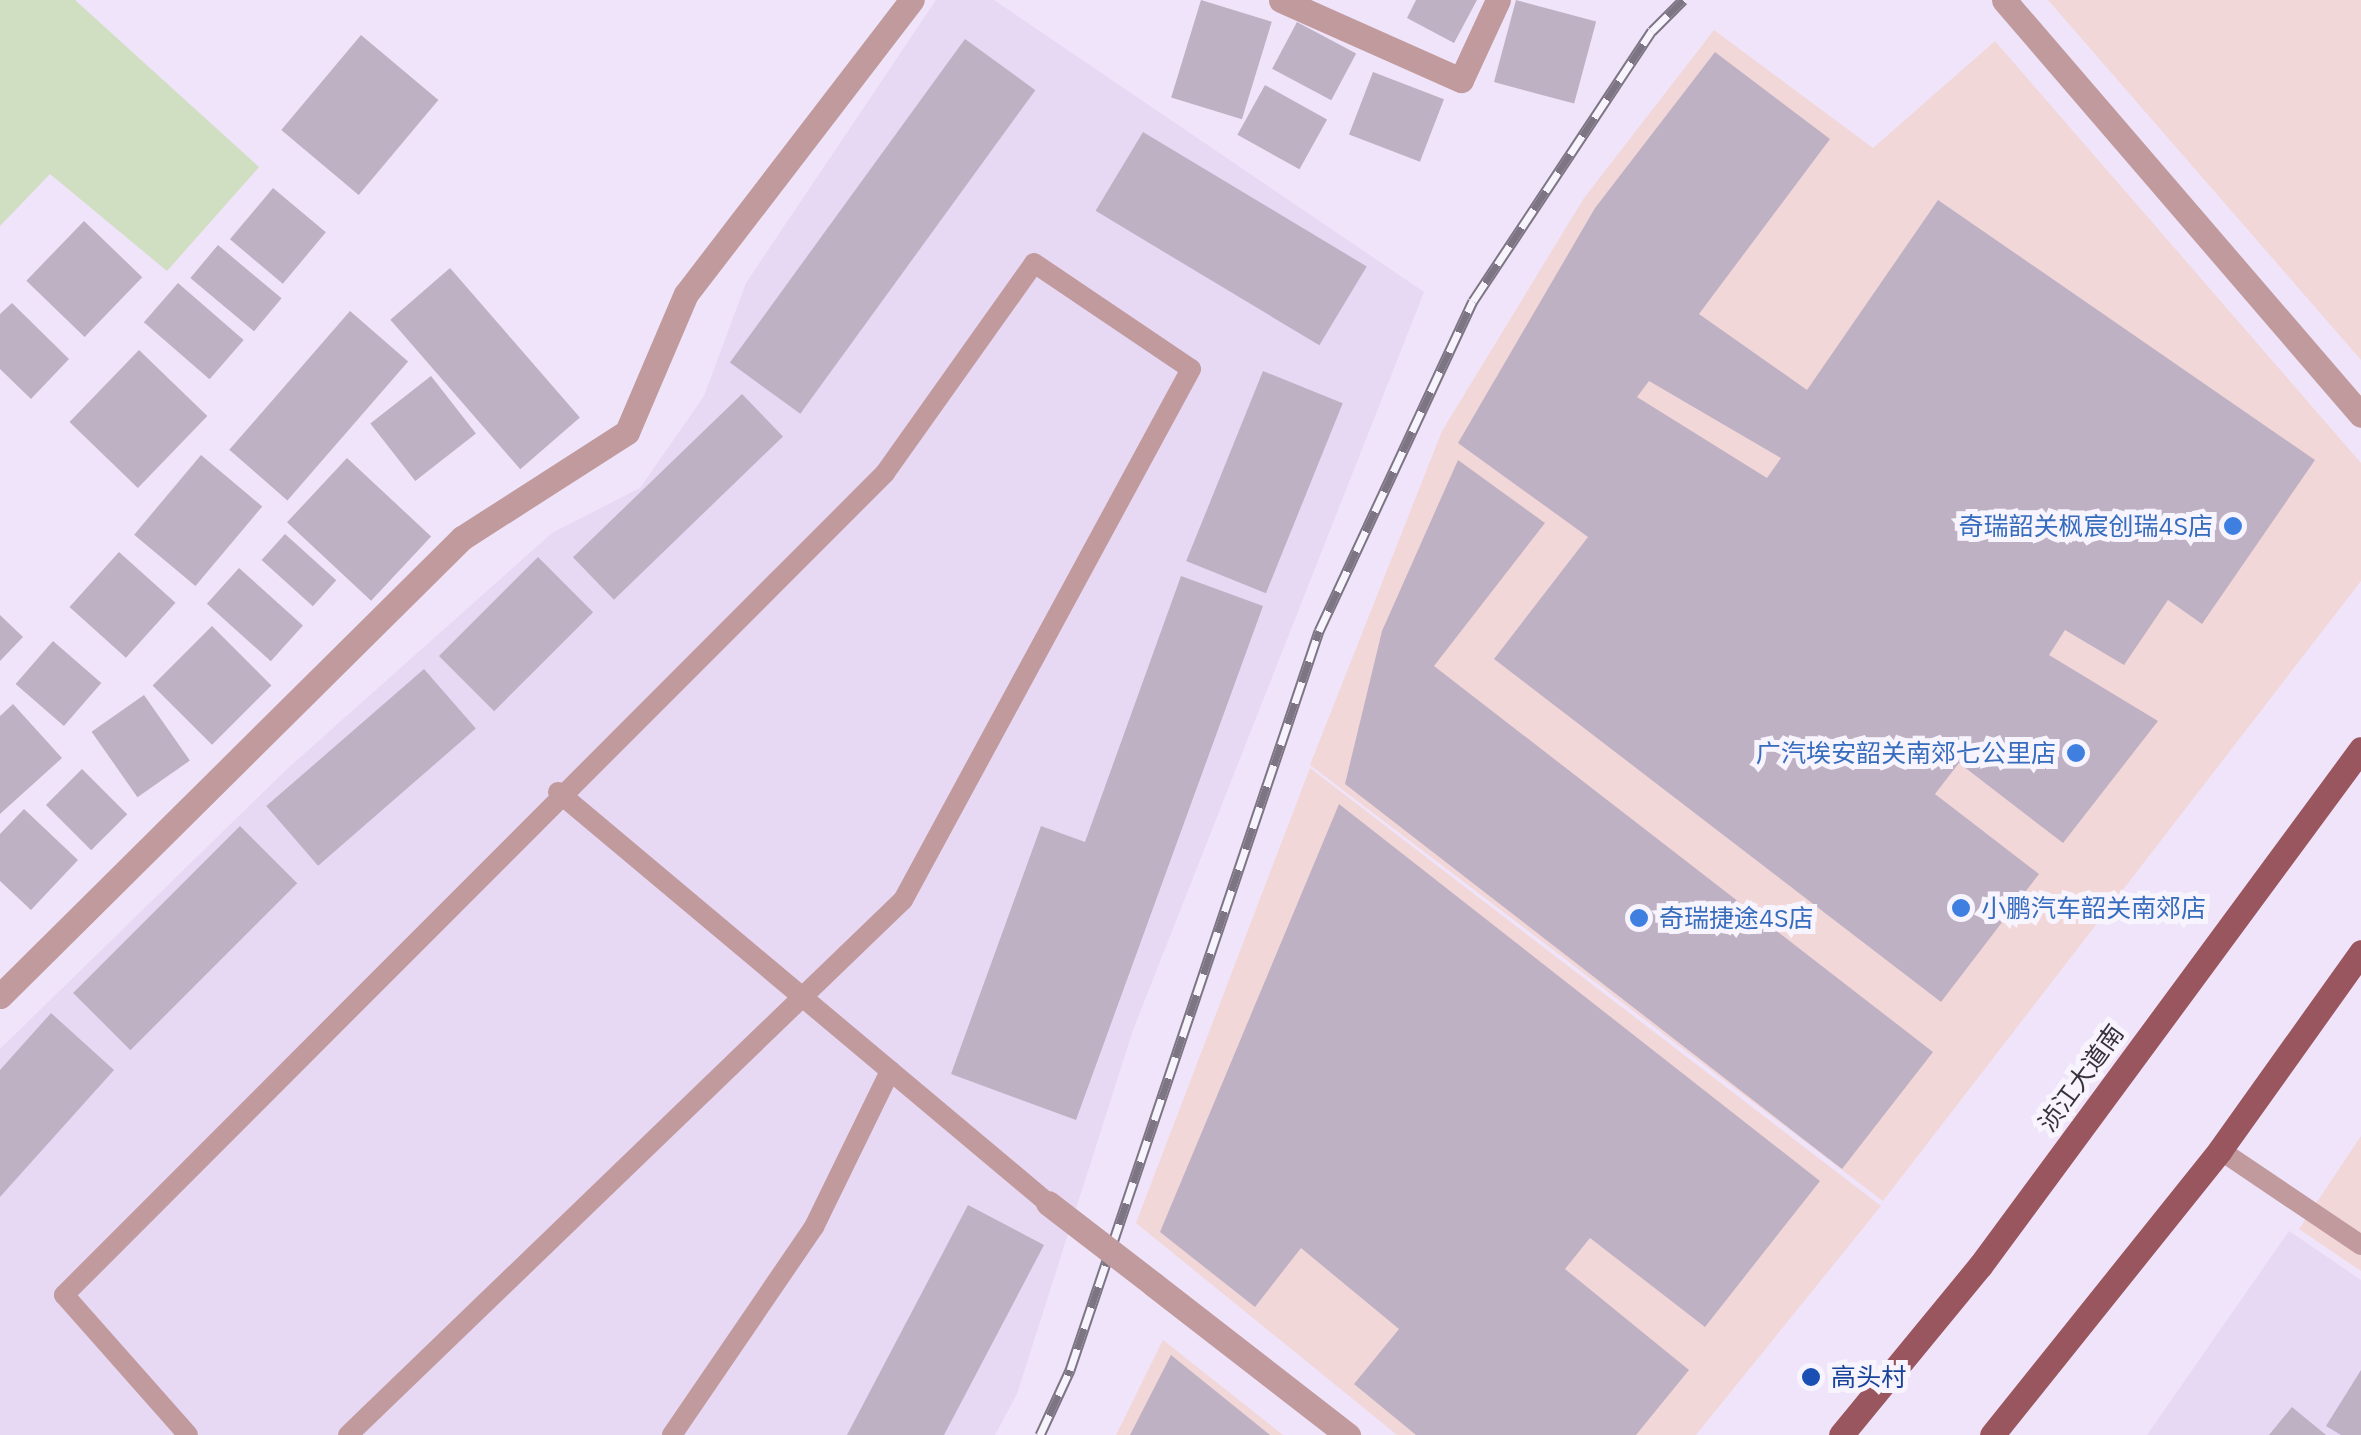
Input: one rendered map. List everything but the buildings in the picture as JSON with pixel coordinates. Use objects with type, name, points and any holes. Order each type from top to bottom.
[{"type":"main road","name":"浈江大道南","points":[[1841,1435],[1980,1266],[2361,750]]},
{"type":"main road","points":[[1992,1435],[2220,1150],[2361,952]]},
{"type":"street","points":[[0,996],[462,538],[627,432],[686,294],[912,0]]},
{"type":"street","points":[[1281,0],[1461,80],[1498,0]]},
{"type":"street","points":[[2004,0],[2361,416]]},
{"type":"street","points":[[1048,1203],[1348,1435]]},
{"type":"lane","points":[[188,1435],[64,1295],[558,792],[884,473],[1034,263],[1191,369],[903,900],[348,1435]]},
{"type":"lane","points":[[558,792],[1048,1203]]},
{"type":"lane","points":[[672,1435],[814,1227],[890,1071]]},
{"type":"lane","points":[[2220,1150],[2361,1245]]},
{"type":"shaded area","points":[[936,0],[994,0],[1424,292],[1133,1030],[1017,1394],[995,1435],[0,1435],[0,1049],[287,769],[552,533],[640,488],[704,396],[746,283]]},
{"type":"shaded area","points":[[2048,0],[2361,0],[2361,360]]},
{"type":"shaded area","points":[[1714,30],[1873,148],[1995,41],[2361,463],[2361,581],[1883,1201],[1310,765],[1442,431],[1584,198]]},
{"type":"shaded area","points":[[1310,768],[1881,1206],[1696,1435],[1397,1435],[1136,1223]]},
{"type":"shaded area","points":[[2361,1136],[2361,1271],[2299,1229]]},
{"type":"shaded area","points":[[2289,1231],[2361,1280],[2361,1435],[2147,1435]]},
{"type":"shaded area","points":[[1163,1340],[1283,1435],[1116,1435]]},
{"type":"green space","points":[[0,0],[75,0],[259,167],[167,271],[50,174],[0,226]]},
{"type":"railway","points":[[1040,1435],[1070,1370],[1319,631],[1473,301],[1652,31],[1683,0]]},
{"type":"place","name":"奇瑞韶关枫宸创瑞4S店","points":[[2233,526]]},
{"type":"place","name":"广汽埃安韶关南郊七公里店","points":[[2076,753]]},
{"type":"place","name":"小鹏汽车韶关南郊店","points":[[1961,908]]},
{"type":"place","name":"奇瑞捷途4S店","points":[[1639,918]]},
{"type":"place","name":"高头村","points":[[1811,1377]]}]
